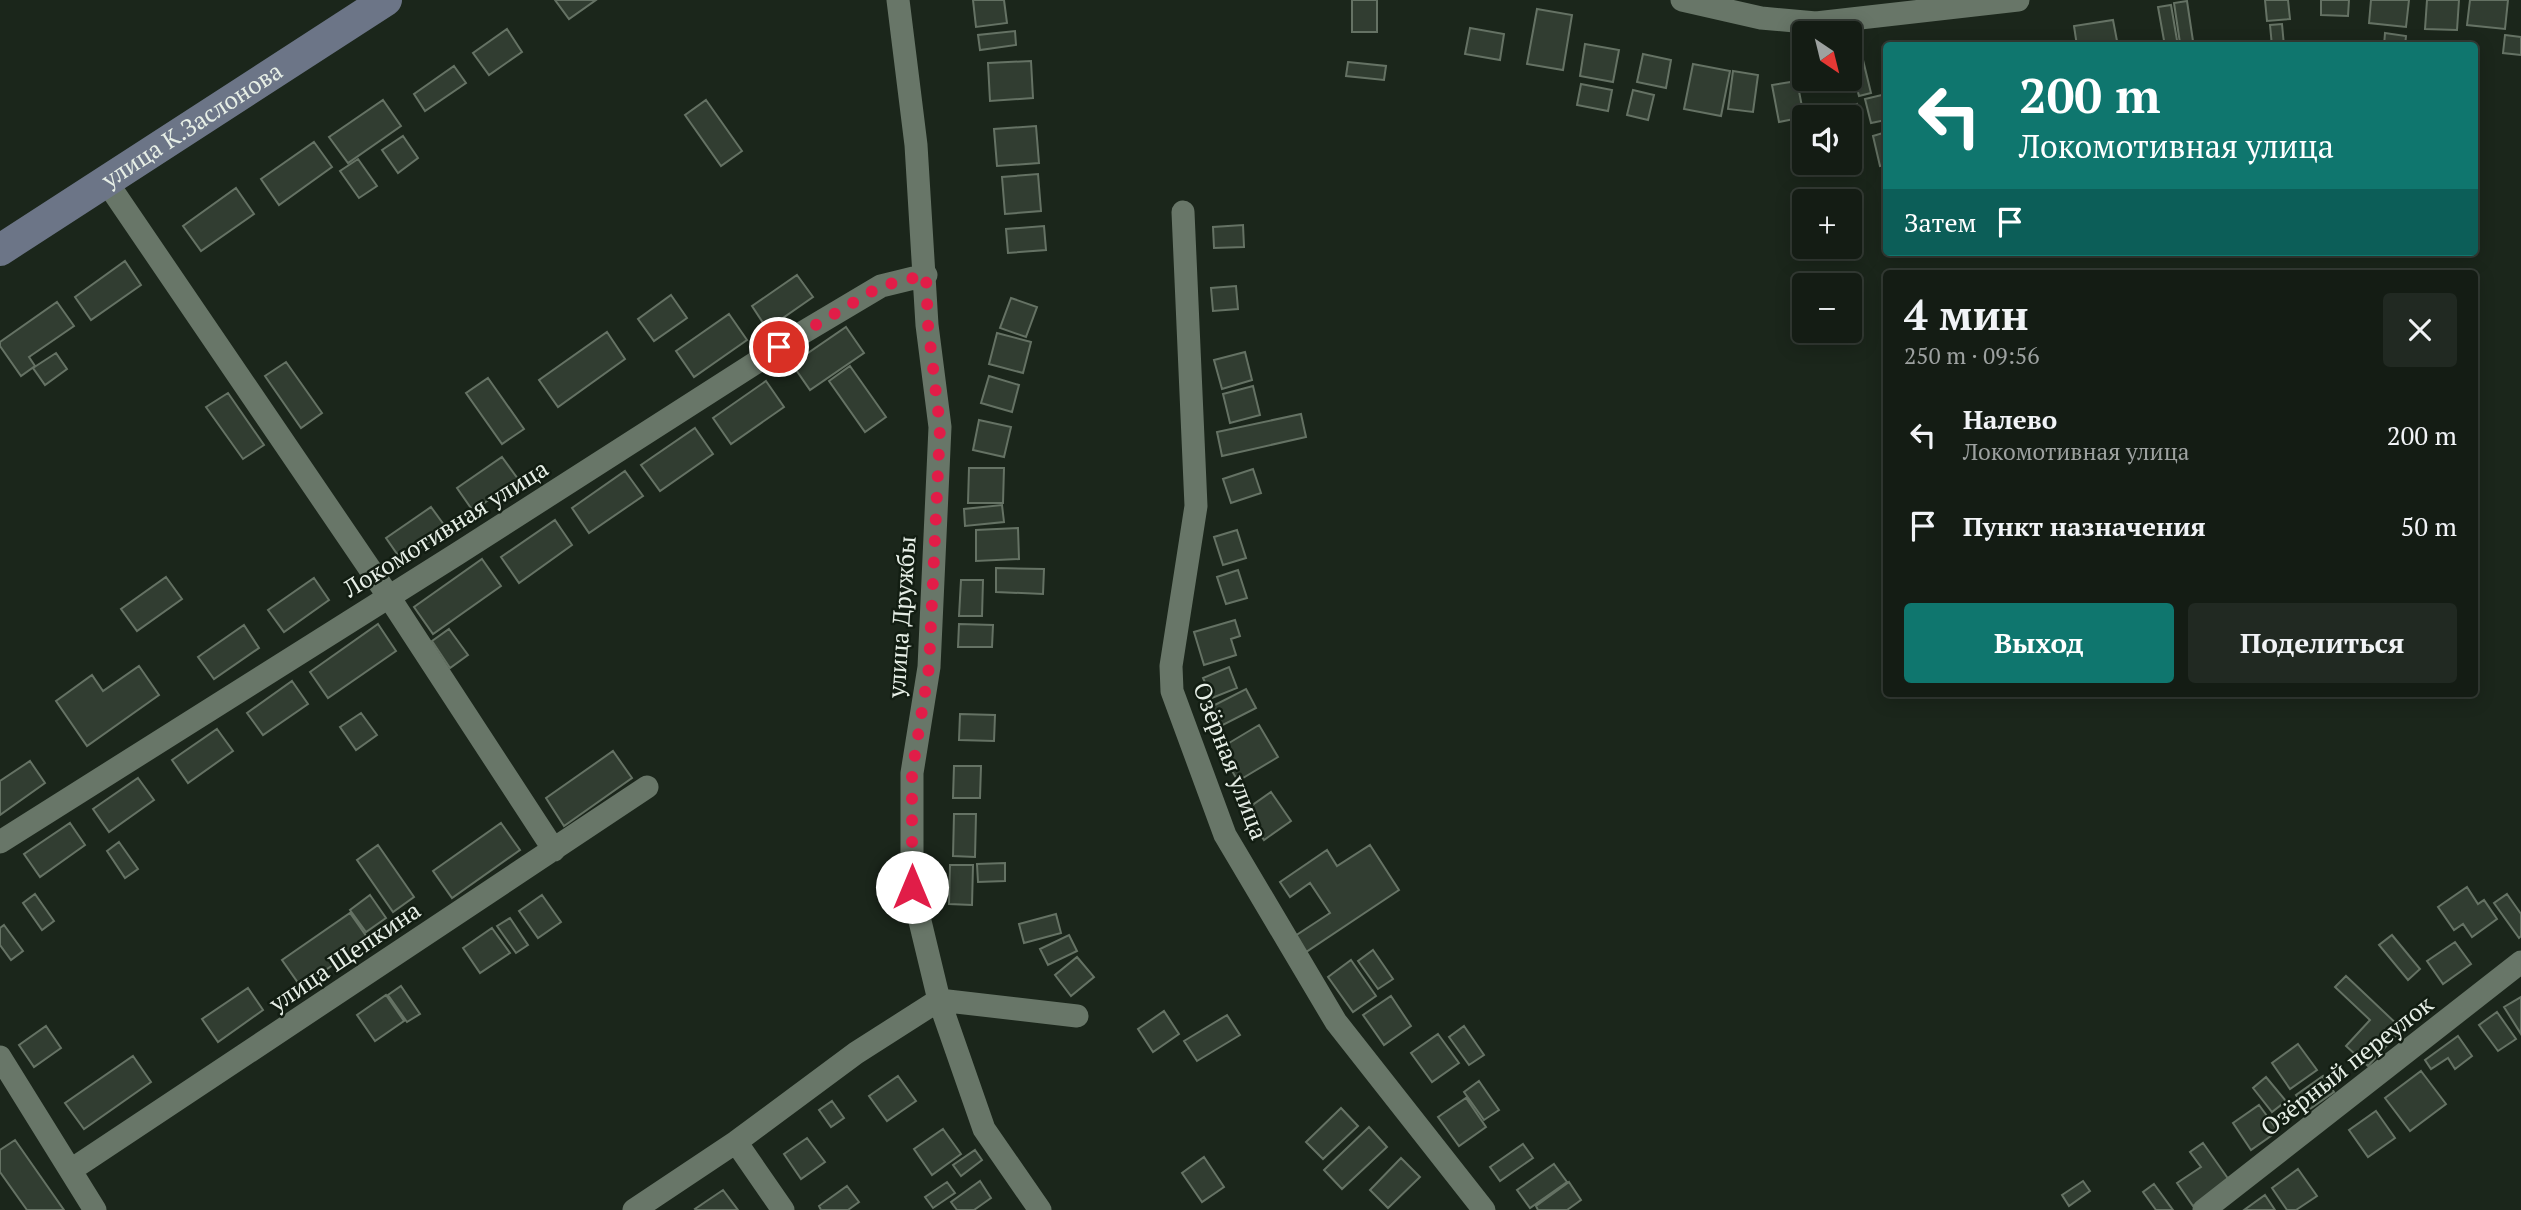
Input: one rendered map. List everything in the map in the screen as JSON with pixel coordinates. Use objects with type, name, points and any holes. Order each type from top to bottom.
[{"type":"street","name":"улица К.Заслонова","points":[[0,250],[386,0]]},
{"type":"street","name":"улица Дружбы","points":[[898,0],[916,145],[928,325],[940,427],[929,667],[912,773],[912,887],[939,1000],[984,1129],[1040,1210]]},
{"type":"street","points":[[1682,0],[1761,18],[1816,23],[2018,0]]},
{"type":"street","points":[[106,181],[389,597],[554,850]]},
{"type":"street","name":"Озёрная улица","points":[[1183,212],[1196,506],[1171,666],[1172,691],[1225,835],[1336,1022],[1484,1210]]},
{"type":"street","name":"Локомотивная улица","points":[[0,842],[802,333],[881,286],[926,275]]},
{"type":"street","name":"улица Щепкина","points":[[71,1170],[648,787]]},
{"type":"street","name":"Озёрный переулок","points":[[2204,1210],[2521,962]]},
{"type":"street","points":[[634,1210],[736,1142],[856,1053],[939,1000],[1077,1016]]},
{"type":"street","points":[[0,1057],[95,1210]]},
{"type":"street","points":[[736,1142],[783,1210]]},
{"type":"building","points":[[555,0],[596,0],[569,19]]},
{"type":"building","points":[[973,0],[1004,0],[1007,23],[976,27]]},
{"type":"building","points":[[1352,0],[1377,0],[1377,32],[1352,32]]},
{"type":"building","points":[[2265,0],[2288,0],[2290,19],[2267,21]]},
{"type":"building","points":[[2321,0],[2349,0],[2348,16],[2321,15]]},
{"type":"building","points":[[2371,0],[2409,0],[2406,27],[2369,23]]},
{"type":"building","points":[[2427,0],[2459,0],[2457,30],[2425,29]]},
{"type":"building","points":[[2470,0],[2508,0],[2505,29],[2467,25]]},
{"type":"building","points":[[2187,1],[2193,41],[2180,42],[2174,3]]},
{"type":"building","points":[[2171,5],[2177,42],[2164,42],[2158,7]]},
{"type":"building","points":[[1537,9],[1572,15],[1563,70],[1527,64]]},
{"type":"building","points":[[2113,20],[2117,42],[2076,42],[2074,26]]},
{"type":"building","points":[[2282,24],[2284,42],[2272,42],[2270,25]]},
{"type":"building","points":[[1470,28],[1504,34],[1500,60],[1465,54]]},
{"type":"building","points":[[507,29],[522,52],[489,75],[473,53]]},
{"type":"building","points":[[1015,31],[1016,45],[980,50],[978,35]]},
{"type":"building","points":[[2385,33],[2406,36],[2405,42],[2384,42]]},
{"type":"building","points":[[2505,35],[2521,37],[2521,55],[2503,53]]},
{"type":"building","points":[[1585,44],[1619,50],[1613,82],[1580,76]]},
{"type":"building","points":[[1643,54],[1671,60],[1666,88],[1637,82]]},
{"type":"building","points":[[1862,60],[1871,93],[1859,96],[1858,91],[1862,91]]},
{"type":"building","points":[[1031,61],[1033,98],[990,101],[988,63]]},
{"type":"building","points":[[1348,62],[1386,66],[1384,80],[1346,76]]},
{"type":"building","points":[[1693,64],[1730,71],[1721,116],[1684,109]]},
{"type":"building","points":[[454,66],[466,83],[425,111],[414,94]]},
{"type":"building","points":[[1733,71],[1758,75],[1753,112],[1728,109]]},
{"type":"building","points":[[1792,82],[1792,91],[1799,91],[1802,105],[1792,105],[1792,119],[1779,122],[1772,85]]},
{"type":"building","points":[[1581,84],[1612,90],[1608,111],[1577,105]]},
{"type":"building","points":[[1633,90],[1654,95],[1648,120],[1627,115]]},
{"type":"building","points":[[1883,95],[1883,121],[1871,123],[1865,99]]},
{"type":"building","points":[[383,100],[401,126],[348,163],[329,137]]},
{"type":"building","points":[[706,100],[742,151],[721,166],[685,115]]},
{"type":"building","points":[[1036,126],[1039,163],[997,166],[994,129]]},
{"type":"building","points":[[1883,133],[1883,166],[1880,166],[1873,136]]},
{"type":"building","points":[[403,136],[418,158],[398,173],[382,150]]},
{"type":"building","points":[[314,142],[332,167],[279,205],[261,179]]},
{"type":"building","points":[[358,159],[377,186],[359,198],[340,171]]},
{"type":"building","points":[[1038,174],[1041,211],[1005,214],[1002,177]]},
{"type":"building","points":[[236,188],[254,214],[201,251],[183,226]]},
{"type":"building","points":[[1243,225],[1244,247],[1214,248],[1213,227]]},
{"type":"building","points":[[1044,226],[1046,250],[1008,253],[1006,229]]},
{"type":"building","points":[[125,261],[141,285],[91,320],[75,297]]},
{"type":"building","points":[[797,275],[813,297],[767,329],[752,306]]},
{"type":"building","points":[[1236,286],[1238,309],[1213,311],[1211,288]]},
{"type":"building","points":[[671,295],[687,318],[654,341],[638,319]]},
{"type":"building","points":[[1011,298],[1037,307],[1026,337],[1000,328]]},
{"type":"building","points":[[57,302],[74,326],[29,357],[35,366],[21,376],[0,346],[0,342]]},
{"type":"building","points":[[729,314],[747,340],[694,377],[676,351]]},
{"type":"building","points":[[846,327],[864,353],[810,390],[792,364]]},
{"type":"building","points":[[607,332],[625,359],[558,407],[539,380]]},
{"type":"building","points":[[997,333],[1031,342],[1023,373],[989,364]]},
{"type":"building","points":[[1245,352],[1252,380],[1222,389],[1214,360]]},
{"type":"building","points":[[56,353],[67,369],[45,385],[33,368]]},
{"type":"building","points":[[286,362],[322,413],[301,428],[265,376]]},
{"type":"building","points":[[850,366],[886,417],[865,432],[829,381]]},
{"type":"building","points":[[989,376],[1019,385],[1012,412],[981,403]]},
{"type":"building","points":[[488,378],[524,429],[502,444],[466,393]]},
{"type":"building","points":[[766,381],[784,407],[731,444],[713,418]]},
{"type":"building","points":[[1253,386],[1260,415],[1230,423],[1223,394]]},
{"type":"building","points":[[228,393],[264,445],[243,459],[206,407]]},
{"type":"building","points":[[1301,414],[1306,437],[1222,456],[1217,432]]},
{"type":"building","points":[[979,420],[1011,427],[1004,457],[973,450]]},
{"type":"building","points":[[695,428],[713,454],[660,491],[641,465]]},
{"type":"building","points":[[502,457],[518,479],[473,511],[457,488]]},
{"type":"building","points":[[969,468],[1004,468],[1003,503],[968,503]]},
{"type":"building","points":[[1253,469],[1261,493],[1231,503],[1223,479]]},
{"type":"building","points":[[625,471],[643,496],[589,533],[572,508]]},
{"type":"building","points":[[1002,505],[1004,522],[965,526],[964,509]]},
{"type":"building","points":[[431,507],[447,529],[402,561],[386,538]]},
{"type":"building","points":[[555,520],[572,545],[519,583],[501,557]]},
{"type":"building","points":[[1018,528],[1019,559],[976,561],[976,530]]},
{"type":"building","points":[[1237,530],[1246,558],[1223,565],[1214,537]]},
{"type":"building","points":[[482,559],[501,586],[433,634],[414,607]]},
{"type":"building","points":[[996,568],[1044,569],[1043,594],[996,592]]},
{"type":"building","points":[[1238,570],[1247,598],[1226,604],[1217,577]]},
{"type":"building","points":[[166,577],[182,599],[137,631],[121,609]]},
{"type":"building","points":[[314,578],[329,600],[284,632],[268,610]]},
{"type":"building","points":[[961,580],[983,580],[982,616],[959,616]]},
{"type":"building","points":[[1235,620],[1240,636],[1231,639],[1236,655],[1204,665],[1194,632]]},
{"type":"building","points":[[378,624],[396,651],[328,698],[310,672]]},
{"type":"building","points":[[959,624],[993,625],[992,647],[958,647]]},
{"type":"building","points":[[244,625],[259,648],[214,679],[198,657]]},
{"type":"building","points":[[449,629],[468,655],[450,668],[432,641]]},
{"type":"building","points":[[139,666],[159,695],[87,746],[56,701],[92,675],[103,691]]},
{"type":"building","points":[[1229,667],[1237,688],[1212,698],[1203,678]]},
{"type":"building","points":[[292,681],[308,704],[263,735],[247,713]]},
{"type":"building","points":[[1246,689],[1256,708],[1213,730],[1203,711]]},
{"type":"building","points":[[361,713],[377,735],[356,750],[340,727]]},
{"type":"building","points":[[960,714],[995,715],[994,741],[959,740]]},
{"type":"building","points":[[1259,725],[1278,757],[1238,781],[1219,749]]},
{"type":"building","points":[[217,729],[233,751],[188,783],[172,760]]},
{"type":"building","points":[[613,751],[632,778],[564,826],[546,798]]},
{"type":"building","points":[[30,761],[45,783],[0,815],[0,781]]},
{"type":"building","points":[[954,766],[981,766],[980,798],[953,798]]},
{"type":"building","points":[[138,778],[154,800],[109,832],[93,809]]},
{"type":"building","points":[[1271,792],[1291,821],[1264,840],[1244,811]]},
{"type":"building","points":[[954,814],[976,814],[975,857],[953,856]]},
{"type":"building","points":[[70,823],[85,845],[40,877],[24,854]]},
{"type":"building","points":[[501,823],[520,850],[452,898],[433,871]]},
{"type":"building","points":[[119,842],[138,869],[125,878],[107,851]]},
{"type":"building","points":[[378,845],[414,897],[393,912],[357,860]]},
{"type":"building","points":[[1370,845],[1399,890],[1306,952],[1295,936],[1330,913],[1310,883],[1290,897],[1280,882],[1327,850],[1337,866]]},
{"type":"building","points":[[1005,863],[1005,881],[978,882],[977,864]]},
{"type":"building","points":[[950,865],[973,865],[972,905],[949,904]]},
{"type":"building","points":[[2467,887],[2478,904],[2484,900],[2497,919],[2472,937],[2463,924],[2454,930],[2438,907]]},
{"type":"building","points":[[35,894],[54,921],[42,930],[23,903]]},
{"type":"building","points":[[2507,894],[2521,914],[2519,938],[2494,903]]},
{"type":"building","points":[[370,895],[386,918],[366,932],[350,910]]},
{"type":"building","points":[[542,895],[561,922],[538,938],[519,911]]},
{"type":"building","points":[[350,913],[369,940],[301,987],[282,960]]},
{"type":"building","points":[[1056,914],[1061,933],[1024,943],[1019,924]]},
{"type":"building","points":[[510,918],[528,945],[516,953],[497,926]]},
{"type":"building","points":[[4,925],[23,951],[11,960],[0,945],[0,928]]},
{"type":"building","points":[[492,928],[510,953],[480,973],[463,948]]},
{"type":"building","points":[[1069,935],[1077,951],[1048,965],[1040,949]]},
{"type":"building","points":[[2392,935],[2420,969],[2408,980],[2379,945]]},
{"type":"building","points":[[2455,942],[2471,964],[2443,984],[2427,961]]},
{"type":"building","points":[[1373,950],[1393,979],[1378,989],[1358,961]]},
{"type":"building","points":[[1077,957],[1094,977],[1071,996],[1055,975]]},
{"type":"building","points":[[1351,960],[1376,996],[1353,1012],[1328,977]]},
{"type":"building","points":[[2346,976],[2402,1029],[2368,1066],[2346,1046],[2370,1020],[2335,987]]},
{"type":"building","points":[[401,986],[420,1014],[407,1022],[388,995]]},
{"type":"building","points":[[248,988],[263,1010],[218,1042],[202,1019]]},
{"type":"building","points":[[386,995],[404,1021],[375,1041],[357,1015]]},
{"type":"building","points":[[1391,996],[1411,1026],[1384,1045],[1363,1015]]},
{"type":"building","points":[[2521,997],[2521,1034],[2504,1007]]},
{"type":"building","points":[[1164,1011],[1179,1034],[1153,1052],[1138,1029]]},
{"type":"building","points":[[2497,1012],[2516,1039],[2498,1051],[2479,1025]]},
{"type":"building","points":[[1227,1015],[1240,1035],[1197,1061],[1184,1041]]},
{"type":"building","points":[[46,1026],[61,1048],[34,1067],[19,1045]]},
{"type":"building","points":[[1464,1026],[1484,1055],[1469,1065],[1449,1037]]},
{"type":"building","points":[[1438,1034],[1459,1063],[1432,1082],[1411,1053]]},
{"type":"building","points":[[2458,1036],[2472,1056],[2455,1069],[2448,1058],[2431,1069],[2425,1060]]},
{"type":"building","points":[[2298,1044],[2317,1070],[2290,1089],[2272,1063]]},
{"type":"building","points":[[133,1056],[151,1082],[84,1129],[65,1103]]},
{"type":"building","points":[[2421,1071],[2446,1104],[2410,1131],[2385,1098]]},
{"type":"building","points":[[898,1076],[916,1101],[887,1121],[869,1096]]},
{"type":"building","points":[[2323,1076],[2334,1092],[2307,1111],[2296,1095]]},
{"type":"building","points":[[2266,1077],[2286,1101],[2272,1112],[2253,1088]]},
{"type":"building","points":[[1479,1081],[1499,1110],[1484,1120],[1464,1092]]},
{"type":"building","points":[[1466,1098],[1486,1127],[1459,1146],[1438,1117]]},
{"type":"building","points":[[832,1101],[844,1118],[831,1127],[819,1110]]},
{"type":"building","points":[[2259,1105],[2278,1131],[2251,1150],[2233,1123]]},
{"type":"building","points":[[1341,1108],[1358,1126],[1323,1159],[1306,1142]]},
{"type":"building","points":[[2376,1111],[2395,1138],[2368,1157],[2349,1130]]},
{"type":"building","points":[[1369,1127],[1387,1147],[1342,1189],[1324,1170]]},
{"type":"building","points":[[943,1129],[961,1154],[932,1175],[914,1149]]},
{"type":"building","points":[[807,1138],[825,1162],[801,1179],[784,1154]]},
{"type":"building","points":[[15,1140],[64,1210],[27,1210],[0,1172],[0,1150]]},
{"type":"building","points":[[2203,1143],[2229,1180],[2193,1206],[2177,1183],[2201,1167],[2190,1152]]},
{"type":"building","points":[[1523,1144],[1533,1158],[1500,1181],[1490,1167]]},
{"type":"building","points":[[975,1150],[982,1160],[961,1176],[953,1165]]},
{"type":"building","points":[[1204,1157],[1224,1187],[1202,1202],[1182,1173]]},
{"type":"building","points":[[1401,1158],[1420,1177],[1388,1208],[1370,1190]]},
{"type":"building","points":[[1554,1164],[1567,1182],[1530,1208],[1517,1190]]},
{"type":"building","points":[[2298,1169],[2317,1196],[2296,1210],[2287,1210],[2272,1188]]},
{"type":"building","points":[[980,1181],[991,1198],[974,1210],[957,1210],[951,1202]]},
{"type":"building","points":[[2083,1181],[2090,1191],[2069,1206],[2062,1195]]},
{"type":"building","points":[[947,1182],[955,1193],[933,1208],[925,1197]]},
{"type":"building","points":[[1569,1182],[1581,1200],[1567,1210],[1538,1210],[1536,1206]]},
{"type":"building","points":[[2154,1184],[2173,1210],[2156,1210],[2143,1192]]},
{"type":"building","points":[[847,1186],[859,1202],[848,1210],[821,1210],[819,1206]]},
{"type":"building","points":[[723,1190],[738,1210],[695,1209]]},
{"type":"building","points":[[2265,1195],[2275,1210],[2244,1210]]},
{"type":"route","points":[[779,347],[881,286],[926,275],[928,325],[940,427],[929,667],[912,773],[912,887]]}]
